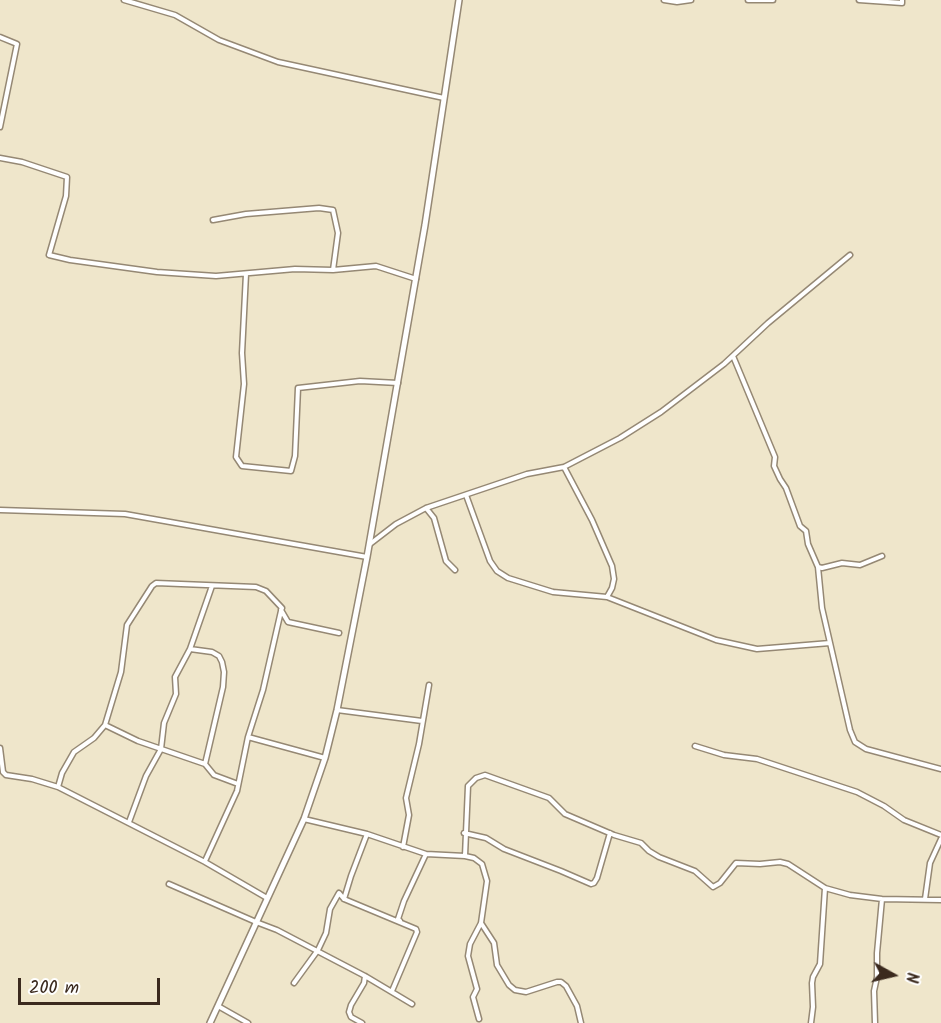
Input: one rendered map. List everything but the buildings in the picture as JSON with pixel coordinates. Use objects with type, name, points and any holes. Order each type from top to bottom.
[{"type":"main road","points":[[210,1023],[304,819],[325,758],[337,710],[367,557],[416,279],[459,0]]},
{"type":"street","points":[[124,0],[175,15],[219,40],[278,62],[445,98]]},
{"type":"street","points":[[664,0],[677,2],[691,0]]},
{"type":"street","points":[[748,0],[773,0]]},
{"type":"street","points":[[859,0],[902,3],[902,0]]},
{"type":"street","points":[[0,37],[17,44],[0,127]]},
{"type":"street","points":[[0,159],[22,162],[67,177],[66,196],[49,255],[157,272],[216,276],[294,269],[333,270],[376,266],[416,279]]},
{"type":"street","points":[[213,220],[246,214],[320,208],[333,210],[338,233],[333,270]]},
{"type":"street","points":[[369,545],[396,524],[426,508],[526,474],[564,467],[620,438],[661,412],[733,356],[796,299],[850,255]]},
{"type":"street","points":[[246,274],[242,353],[244,384],[236,457],[242,466],[291,471],[295,456],[298,388],[360,381],[398,383]]},
{"type":"street","points":[[733,356],[775,457],[774,466],[786,488],[800,526],[806,531],[808,544],[818,567],[822,608],[850,730],[855,742],[866,749],[941,769]]},
{"type":"street","points":[[564,467],[596,528],[612,566],[614,579],[607,597]]},
{"type":"street","points":[[466,495],[490,561],[497,571],[508,578],[553,592],[607,597],[716,640],[747,647],[757,649],[830,643]]},
{"type":"street","points":[[426,508],[434,518],[446,561],[455,570]]},
{"type":"street","points":[[0,510],[125,514],[367,557]]},
{"type":"street","points":[[818,567],[842,563],[860,565],[882,556]]},
{"type":"street","points":[[58,787],[62,773],[74,752],[94,738],[105,724],[121,672],[127,625],[153,586],[160,583],[262,588],[282,608],[288,622],[339,633]]},
{"type":"street","points":[[129,822],[146,776],[161,749],[164,723],[176,694],[175,677],[190,649],[212,586]]},
{"type":"street","points":[[205,862],[238,784],[281,610]]},
{"type":"street","points":[[190,649],[212,652],[219,656],[224,672],[205,764]]},
{"type":"street","points":[[404,847],[409,815],[406,798],[419,744],[429,685]]},
{"type":"street","points":[[337,710],[422,721]]},
{"type":"street","points":[[105,724],[138,741],[205,764],[214,775],[238,784]]},
{"type":"street","points":[[248,737],[325,758]]},
{"type":"street","points":[[694,746],[724,755],[757,759],[857,792],[904,820],[941,834]]},
{"type":"street","points":[[0,748],[3,772],[6,775],[32,779],[58,787],[205,862],[267,898]]},
{"type":"street","points":[[465,856],[468,786],[476,778],[485,775],[549,798],[565,814],[641,843],[659,857],[695,871],[713,887],[720,884],[736,863],[780,862],[788,864],[825,888],[850,895],[882,899],[941,900]]},
{"type":"street","points":[[304,819],[367,834],[426,854],[465,856],[474,858],[482,864],[487,881],[481,922],[470,944],[468,956],[477,989],[473,997],[478,1019]]},
{"type":"street","points":[[465,832],[486,838],[504,849],[591,884],[594,884],[597,878],[610,833]]},
{"type":"street","points":[[344,899],[367,834]]},
{"type":"street","points":[[925,899],[930,863],[941,839]]},
{"type":"street","points":[[400,922],[398,919],[400,912],[426,854]]},
{"type":"street","points":[[169,884],[278,930],[318,950],[412,1004]]},
{"type":"street","points":[[811,1023],[812,983],[820,964],[825,888]]},
{"type":"street","points":[[294,983],[318,950],[326,933],[330,909],[339,893],[344,899],[412,926],[417,932],[392,991]]},
{"type":"street","points":[[875,1023],[876,953],[882,899]]},
{"type":"street","points":[[481,922],[494,943],[497,965],[509,985],[515,990],[526,992],[561,982],[566,986],[577,1006],[581,1023]]},
{"type":"street","points":[[362,1023],[354,1022],[349,1012],[364,983],[365,976]]},
{"type":"street","points":[[218,1006],[248,1023]]}]
